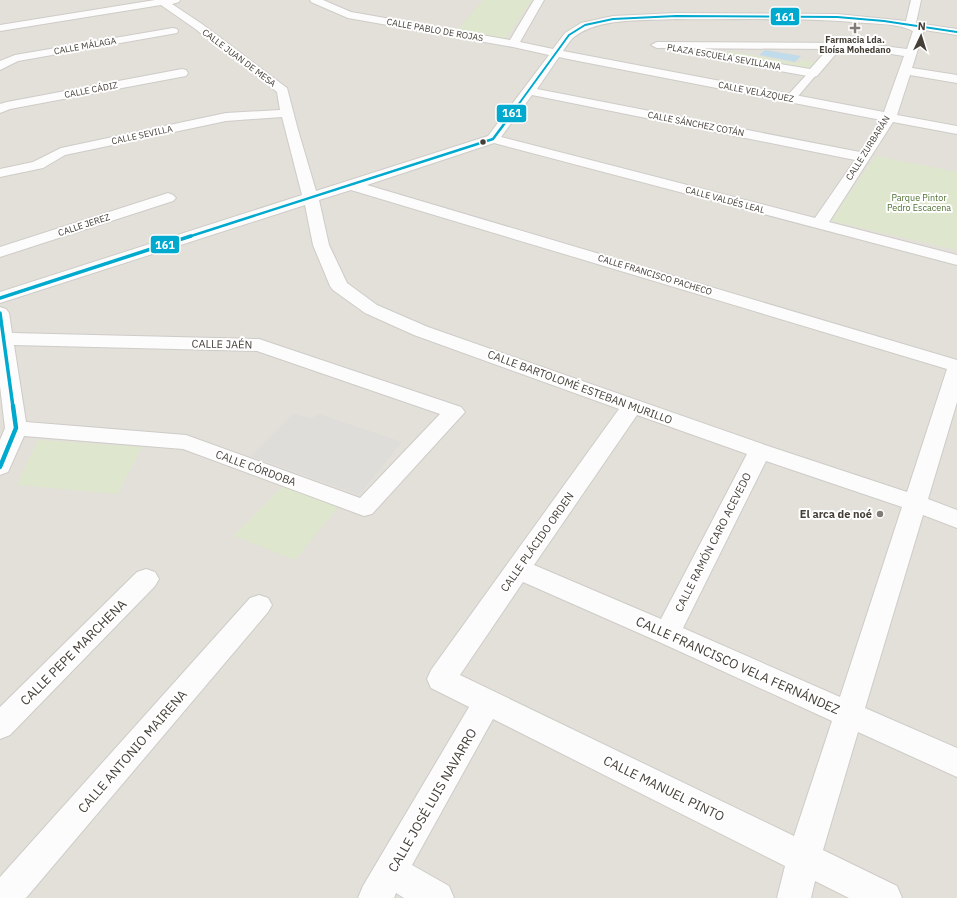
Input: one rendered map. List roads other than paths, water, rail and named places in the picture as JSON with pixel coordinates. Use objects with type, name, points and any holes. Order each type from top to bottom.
[{"type":"street","points":[[0,28],[161,1],[176,0]]},
{"type":"street","name":"CALLE PABLO DE ROJAS","points":[[315,0],[348,15],[556,52]]},
{"type":"street","points":[[513,44],[539,0]]},
{"type":"street","name":"CALLE ZURBARÁN","points":[[819,225],[889,118],[910,53],[915,27],[916,0]]},
{"type":"street","name":"CALLE JUAN DE MESA","points":[[161,1],[198,26],[283,91],[291,130],[311,199]]},
{"type":"street","points":[[610,6],[613,19]]},
{"type":"street","points":[[837,17],[840,6]]},
{"type":"street","points":[[0,298],[311,199],[493,139],[569,35],[585,25],[613,19],[676,16],[837,17],[884,21],[957,36]]},
{"type":"street","points":[[556,52],[596,26],[629,21],[840,22],[915,27],[957,32]]},
{"type":"street","name":"CALLE MÁLAGA","points":[[0,66],[15,58],[173,31]]},
{"type":"street","name":"PLAZA ESCUELA SEVILLANA","points":[[813,73],[657,45],[859,46],[910,53]]},
{"type":"street","points":[[790,99],[837,46]]},
{"type":"street","name":"CALLE VELÁZQUEZ","points":[[556,52],[568,56],[957,130]]},
{"type":"street","points":[[905,71],[957,79]]},
{"type":"street","name":"CALLE CÁDIZ","points":[[0,109],[7,106],[182,73]]},
{"type":"street","name":"CALLE SÁNCHEZ COTÁN","points":[[529,91],[863,157]]},
{"type":"street","name":"CALLE SEVILLA","points":[[0,173],[38,165],[61,152],[226,117],[288,113]]},
{"type":"street","name":"CALLE VALDÉS LEAL","points":[[493,139],[957,260]]},
{"type":"street","name":"CALLE FRANCISCO PACHECO","points":[[352,185],[957,366]]},
{"type":"street","name":"CALLE JEREZ","points":[[0,252],[168,198]]},
{"type":"street","name":"CALLE BARTOLOMÉ ESTEBAN MURILLO","points":[[311,199],[321,245],[339,286],[371,310],[421,331],[957,519]]},
{"type":"street","points":[[0,313],[16,428],[0,467]]},
{"type":"street","name":"CALLE JAÉN","points":[[4,339],[259,345],[454,412]]},
{"type":"street","points":[[794,898],[804,857],[957,369]]},
{"type":"street","name":"CALLE PLÁCIDO ORDEN","points":[[441,679],[632,406]]},
{"type":"street","name":"CALLE CÓRDOBA","points":[[16,428],[186,442],[364,508],[454,412]]},
{"type":"street","name":"CALLE RAMÓN CARO ACEVEDO","points":[[667,633],[760,451]]},
{"type":"street","name":"CALLE FRANCISCO VELA FERNÁNDEZ","points":[[518,569],[667,633],[957,763]]},
{"type":"street","name":"CALLE PEPE MARCHENA","points":[[0,726],[146,578]]},
{"type":"street","name":"CALLE ANTONIO MAIRENA","points":[[4,898],[259,605]]},
{"type":"street","name":"CALLE MANUEL PINTO","points":[[441,679],[885,898]]},
{"type":"street","name":"CALLE JOSÉ LUIS NAVARRO","points":[[383,885],[488,701]]},
{"type":"street","points":[[383,885],[437,898]]},
{"type":"water","points":[[765,50],[801,56],[795,62],[759,55]]},
{"type":"place","name":"Farmacia Lda. Eloísa Mohedano","points":[[855,28]]},
{"type":"place","name":"El arca de noé","points":[[880,514]]},
{"type":"park label","name":"Parque Pintor Pedro Escacena","points":[[919,204]]}]
